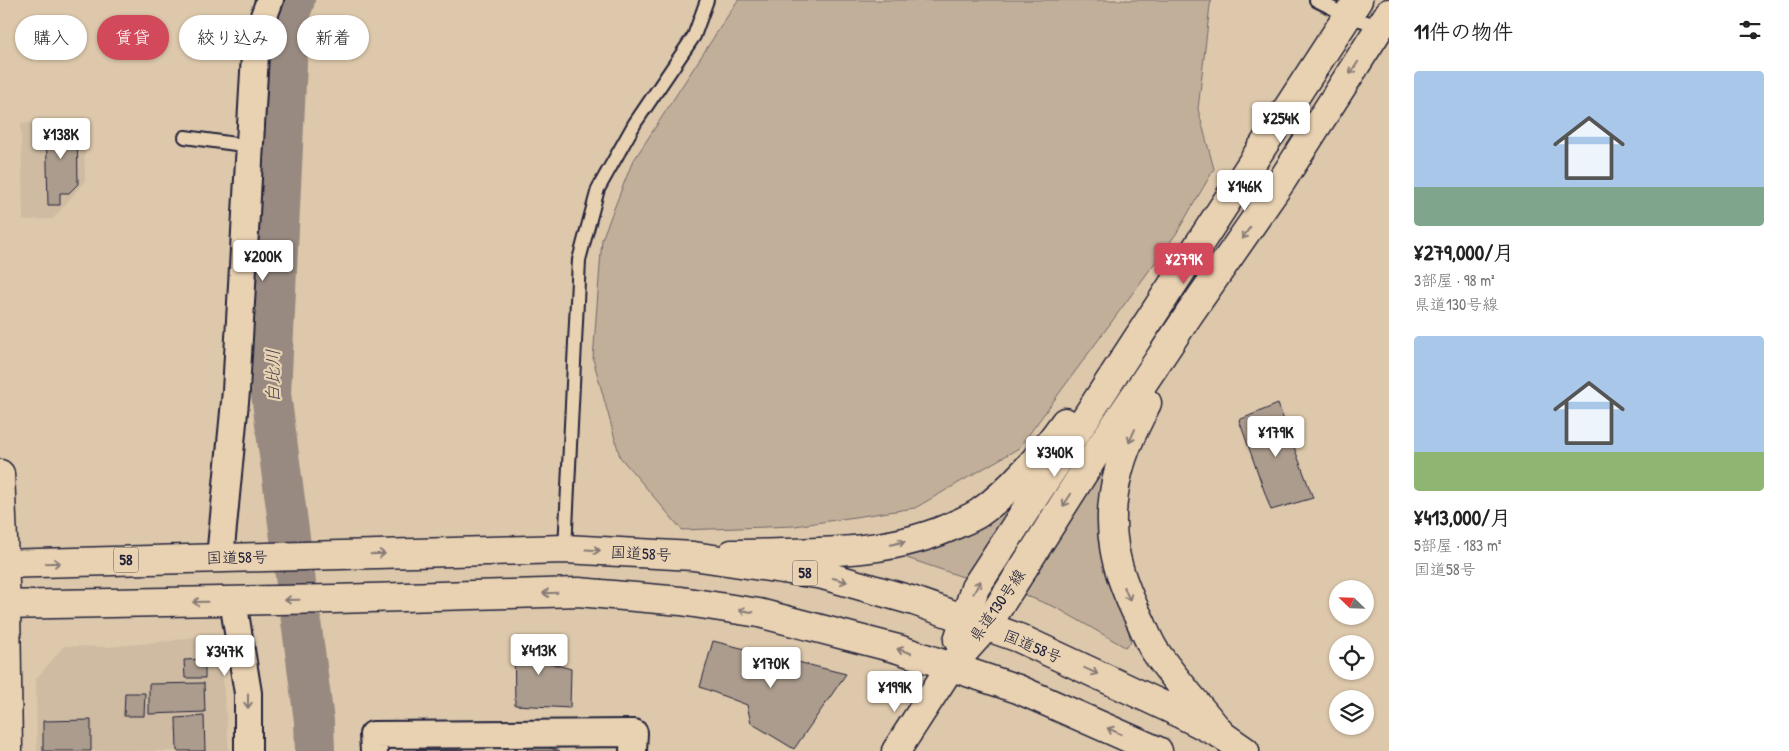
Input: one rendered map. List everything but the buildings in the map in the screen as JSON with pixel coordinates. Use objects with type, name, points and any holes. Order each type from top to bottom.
[{"type":"main road","name":"県道130号線","points":[[975,623],[975,588],[1353,8]]},
{"type":"main road","name":"県道130号線","points":[[896,751],[975,623],[1093,458],[1281,182],[1386,23]]},
{"type":"main road","points":[[693,556],[854,551],[891,545],[939,533],[978,514],[1010,487],[1058,431],[1127,334],[1173,283]]},
{"type":"main road","points":[[1190,313],[1130,440],[1118,473],[1111,526],[1115,555],[1126,592],[1154,650],[1222,735]]},
{"type":"main road","points":[[0,474],[8,751]]},
{"type":"main road","name":"国道58号","points":[[2,564],[565,549],[693,556],[823,575],[914,601],[1019,638],[1171,709],[1222,735],[1245,751]]},
{"type":"main road","points":[[3,605],[335,599],[578,592],[681,601],[759,613],[898,649],[1018,689],[1158,751]]},
{"type":"street","points":[[220,558],[236,391],[256,37],[270,0]]},
{"type":"street","points":[[241,601],[248,693],[248,751]]},
{"type":"street","points":[[374,751],[373,735],[634,733],[633,751]]},
{"type":"lane","points":[[565,549],[579,260],[598,189],[635,123],[694,36],[707,0]]},
{"type":"lane","points":[[1316,0],[1353,8],[1386,23]]},
{"type":"lane","points":[[185,137],[250,146]]},
{"type":"shaded area","points":[[738,0],[1212,0],[1198,109],[1214,169],[1176,234],[1019,448],[915,508],[795,526],[682,530],[620,457],[593,359],[602,239],[632,163]]},
{"type":"shaded area","points":[[84,121],[85,181],[53,219],[23,220],[21,123]]},
{"type":"shaded area","points":[[1108,458],[1104,546],[1113,594],[1127,625],[1131,642],[1125,647],[1057,608],[1022,594]]},
{"type":"shaded area","points":[[1014,498],[1008,511],[963,577],[898,555]]},
{"type":"shaded area","points":[[212,634],[223,680],[229,751],[37,751],[36,679],[64,646],[109,647],[169,641]]},
{"type":"waterway","name":"白比川","points":[[295,0],[291,11],[287,63],[271,394],[314,721],[315,751]]}]
